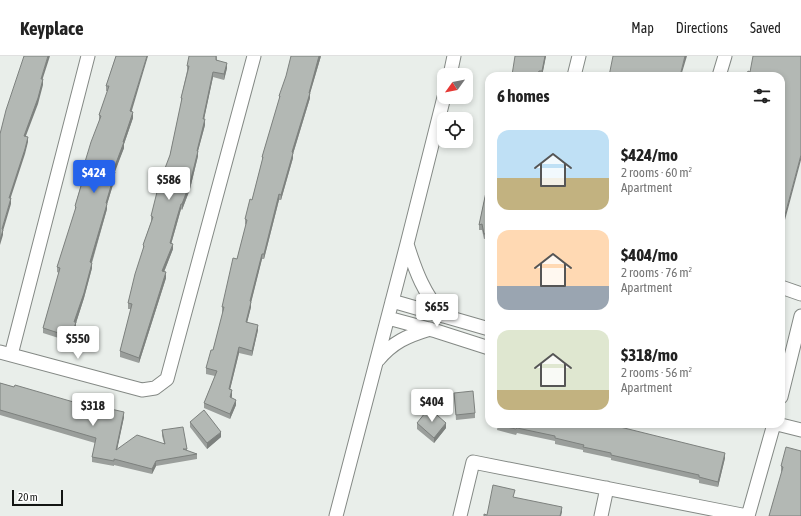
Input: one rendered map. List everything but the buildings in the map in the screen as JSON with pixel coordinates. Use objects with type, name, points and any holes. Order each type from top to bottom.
[{"type":"street","points":[[88,56],[6,353],[142,390],[155,388],[167,379],[254,56]]},
{"type":"street","points":[[451,68],[454,56]]},
{"type":"street","points":[[575,72],[580,56]]},
{"type":"street","points":[[720,72],[725,56]]},
{"type":"street","points":[[336,516],[442,104]]},
{"type":"street","points":[[407,244],[422,285],[443,316]]},
{"type":"street","points":[[785,288],[801,294]]},
{"type":"street","points":[[392,301],[485,328]]},
{"type":"street","points":[[785,381],[801,316]]},
{"type":"street","points":[[388,318],[430,329],[485,347]]},
{"type":"street","points":[[376,361],[395,343],[414,334],[430,329]]},
{"type":"street","points":[[785,426],[801,430]]},
{"type":"street","points":[[460,516],[473,462],[747,516],[775,428]]},
{"type":"street","points":[[601,516],[607,488]]}]
